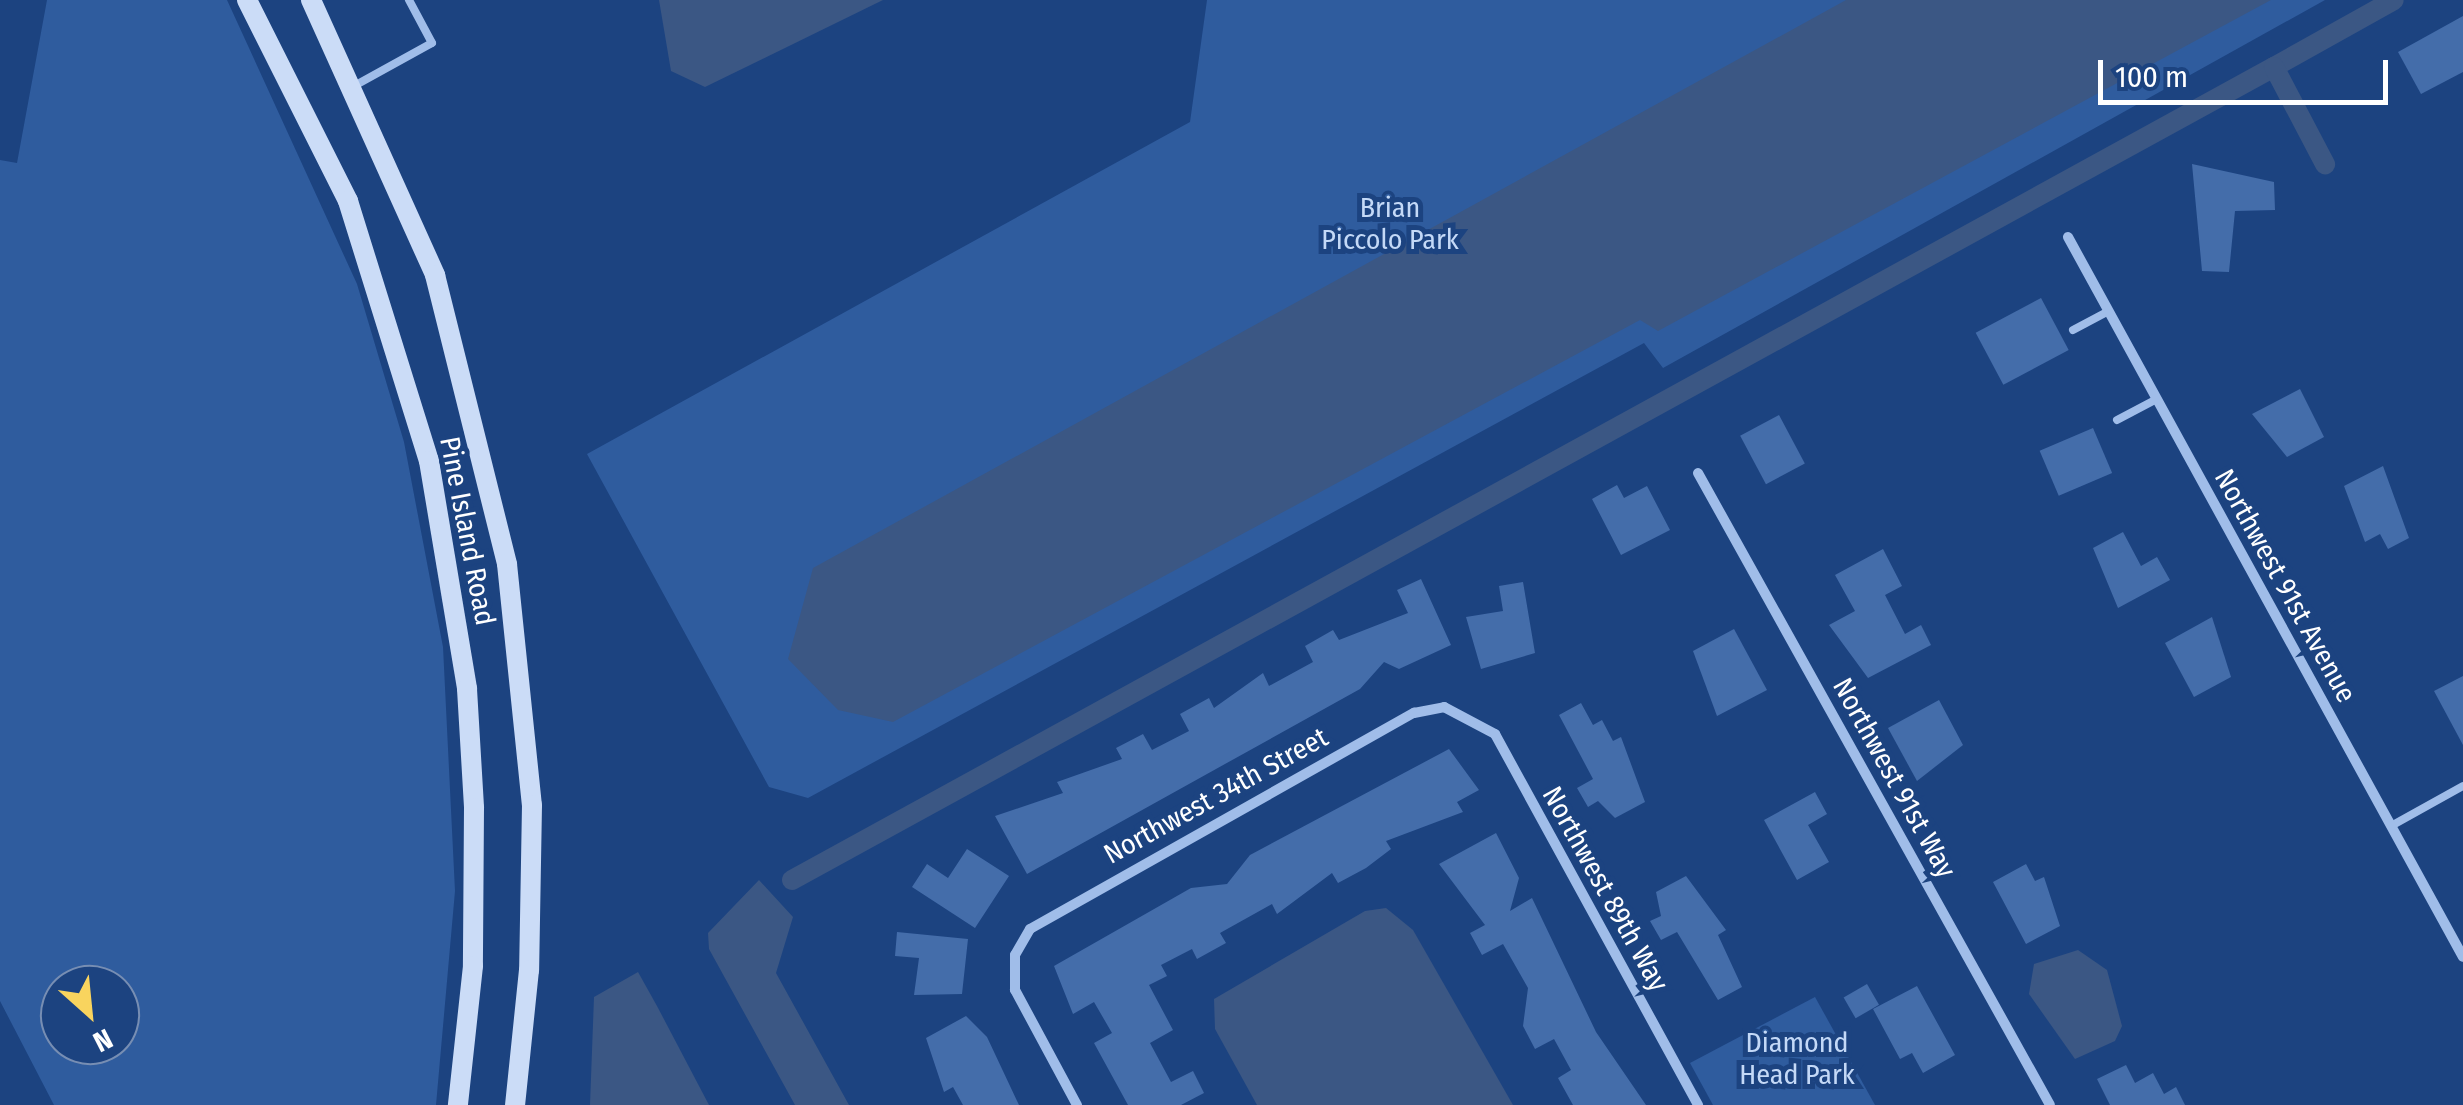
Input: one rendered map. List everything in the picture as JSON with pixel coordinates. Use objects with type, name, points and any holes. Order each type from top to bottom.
[{"type":"main road","name":"Pine Island Road","points":[[247,0],[348,201],[430,461],[467,690],[474,808],[473,966],[458,1105]]},
{"type":"main road","name":"Pine Island Road","points":[[311,0],[354,86],[434,275],[507,564],[532,805],[530,970],[514,1105]]},
{"type":"street","name":"Northwest 91st Avenue","points":[[2068,237],[2463,957]]},
{"type":"street","name":"Northwest 91st Way","points":[[1698,473],[2050,1105]]},
{"type":"street","name":"Northwest 34th Street","points":[[1076,1105],[1017,997],[1015,954],[1058,909],[1414,713],[1458,709]]},
{"type":"street","name":"Northwest 89th Way","points":[[1458,709],[1495,734],[1698,1105]]},
{"type":"lane","points":[[354,86],[432,43],[409,0]]},
{"type":"lane","points":[[2074,330],[2108,311]]},
{"type":"lane","points":[[2117,420],[2157,399]]},
{"type":"lane","points":[[2391,826],[2463,786]]},
{"type":"green space","points":[[47,0],[227,0],[357,284],[404,442],[443,647],[455,891],[436,1105],[54,1105],[0,1001],[0,160],[17,163]]},
{"type":"green space","name":"Brian Piccolo Park","points":[[1207,0],[2325,0],[1663,368],[1644,343],[808,798],[769,787],[587,454],[1190,122]]},
{"type":"green space","name":"Diamond Head Park","points":[[1815,997],[1875,1105],[1713,1105],[1690,1063]]},
{"type":"shaded area","points":[[659,0],[883,0],[705,87],[671,71]]},
{"type":"shaded area","points":[[1846,0],[2271,0],[1658,331],[1640,320],[893,722],[838,710],[788,659],[813,568]]},
{"type":"shaded area","points":[[759,880],[793,917],[776,973],[849,1105],[795,1105],[709,949],[708,933]]},
{"type":"shaded area","points":[[1386,908],[1413,930],[1513,1105],[1257,1105],[1215,1029],[1214,999],[1365,911]]},
{"type":"shaded area","points":[[2078,950],[2107,970],[2122,1026],[2115,1041],[2075,1059],[2029,994],[2034,964]]},
{"type":"shaded area","points":[[638,972],[709,1105],[590,1105],[594,997]]},
{"type":"building","points":[[2463,16],[2463,72],[2421,94],[2398,52]]},
{"type":"building","points":[[2192,164],[2274,182],[2275,210],[2235,211],[2229,272],[2202,271]]},
{"type":"building","points":[[2041,298],[2069,350],[2003,385],[1976,333]]},
{"type":"building","points":[[2300,389],[2324,437],[2287,457],[2252,414]]},
{"type":"building","points":[[1779,415],[1805,464],[1766,484],[1740,436]]},
{"type":"building","points":[[2093,428],[2112,473],[2059,496],[2040,451]]},
{"type":"building","points":[[2383,466],[2409,538],[2388,549],[2380,534],[2365,542],[2344,486]]},
{"type":"building","points":[[1617,485],[1624,498],[1647,486],[1670,530],[1621,555],[1592,499]]},
{"type":"building","points":[[2123,532],[2141,566],[2157,557],[2170,580],[2118,608],[2093,548]]},
{"type":"building","points":[[1883,549],[1902,586],[1885,595],[1905,634],[1921,625],[1931,645],[1868,678],[1829,625],[1855,611],[1835,575]]},
{"type":"building","points":[[1421,579],[1451,645],[1399,669],[1384,662],[1360,689],[1027,874],[995,816],[1063,793],[1057,782],[1122,759],[1116,748],[1143,734],[1152,750],[1189,731],[1180,714],[1209,698],[1214,708],[1263,673],[1269,686],[1313,662],[1305,646],[1333,630],[1339,640],[1408,613],[1397,590]]},
{"type":"building","points":[[1523,582],[1535,653],[1481,669],[1466,617],[1503,611],[1499,586]]},
{"type":"building","points":[[2212,617],[2231,677],[2194,697],[2165,643]]},
{"type":"building","points":[[1734,629],[1767,690],[1717,716],[1693,651]]},
{"type":"building","points":[[2463,676],[2463,745],[2434,691]]},
{"type":"building","points":[[1939,700],[1963,745],[1917,781],[1888,728]]},
{"type":"building","points":[[1581,703],[1593,725],[1602,720],[1613,741],[1621,737],[1645,802],[1615,818],[1598,801],[1588,807],[1577,788],[1593,779],[1559,715]]},
{"type":"building","points":[[1449,749],[1479,790],[1457,802],[1463,812],[1386,841],[1391,849],[1366,868],[1338,883],[1332,873],[1277,914],[1272,904],[1220,933],[1226,943],[1197,959],[1192,949],[1161,965],[1167,976],[1149,985],[1173,1030],[1150,1043],[1171,1082],[1193,1071],[1204,1093],[1181,1105],[1128,1105],[1094,1043],[1112,1033],[1094,1002],[1073,1014],[1054,966],[1191,888],[1227,884],[1250,855]]},
{"type":"building","points":[[1815,792],[1827,814],[1808,825],[1829,862],[1797,880],[1764,820]]},
{"type":"building","points":[[1496,833],[1519,878],[1510,911],[1532,898],[1596,1032],[1646,1105],[1573,1105],[1558,1078],[1571,1070],[1554,1039],[1535,1049],[1523,1026],[1528,988],[1503,944],[1482,955],[1470,933],[1485,925],[1439,864]]},
{"type":"building","points":[[967,849],[1009,876],[975,928],[912,887],[927,864],[948,878]]},
{"type":"building","points":[[2026,864],[2035,881],[2044,877],[2060,926],[2026,944],[1993,882]]},
{"type":"building","points":[[1686,876],[1726,930],[1718,935],[1742,987],[1718,1000],[1677,932],[1661,940],[1650,921],[1661,916],[1656,892]]},
{"type":"building","points":[[897,932],[968,939],[962,994],[914,995],[919,958],[895,956]]},
{"type":"building","points":[[1867,984],[1879,1005],[1856,1018],[1844,998]]},
{"type":"building","points":[[1917,986],[1955,1055],[1923,1073],[1912,1053],[1900,1059],[1873,1009]]},
{"type":"building","points":[[966,1016],[987,1037],[1019,1105],[963,1105],[953,1087],[944,1092],[926,1038]]},
{"type":"building","points":[[2126,1065],[2135,1083],[2153,1073],[2164,1094],[2176,1087],[2185,1105],[2110,1105],[2097,1079]]},
{"type":"waterway","points":[[2274,67],[2394,0]]},
{"type":"waterway","points":[[792,880],[2274,67],[2325,164]]}]
